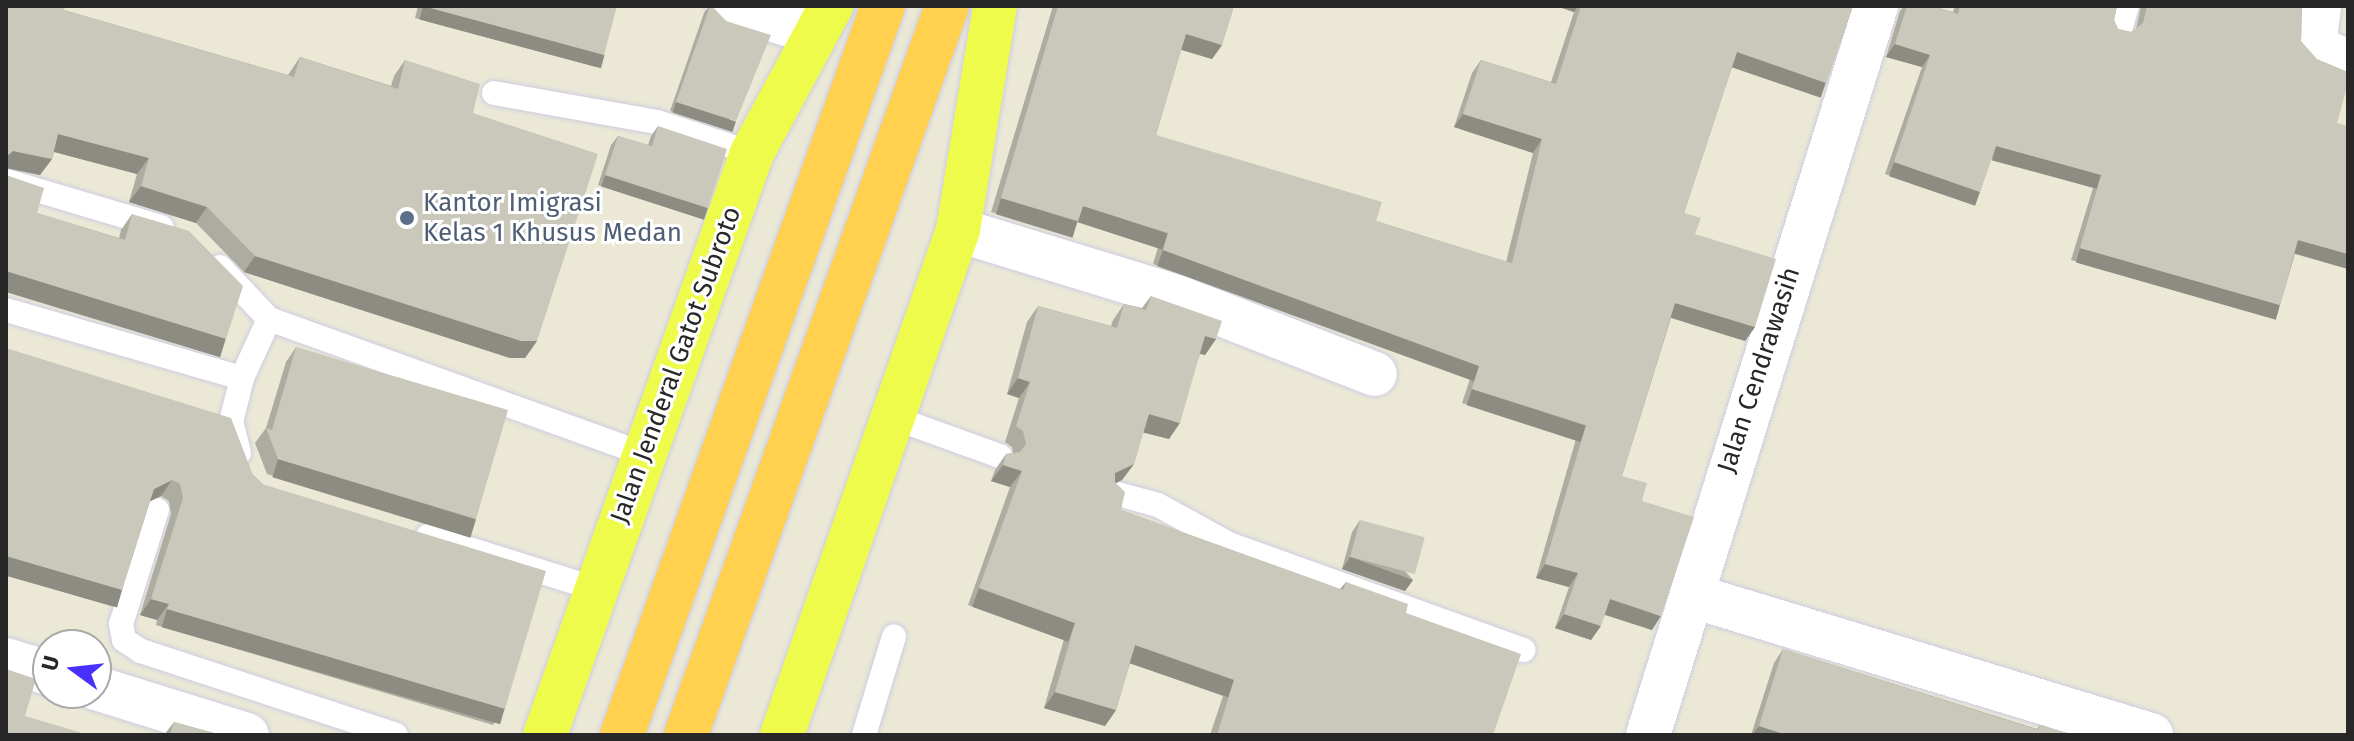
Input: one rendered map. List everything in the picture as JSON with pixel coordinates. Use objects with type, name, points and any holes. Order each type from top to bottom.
[{"type":"highway","points":[[622,735],[883,6]]},
{"type":"highway","points":[[686,735],[947,6]]},
{"type":"main road","points":[[782,735],[958,230],[995,6]]},
{"type":"main road","name":"Jalan Jenderal Gatot Subroto","points":[[545,735],[752,153],[824,19]]},
{"type":"street","points":[[728,6],[824,19]]},
{"type":"street","name":"Jalan Cendrawasih","points":[[1648,735],[1693,596],[1718,499],[1876,6]]},
{"type":"street","points":[[2319,6],[2315,38],[2319,49],[2348,62]]},
{"type":"street","points":[[958,230],[1180,298],[1375,374]]},
{"type":"street","points":[[1693,596],[2151,735]]},
{"type":"street","points":[[6,660],[32,668]]},
{"type":"street","points":[[112,693],[247,735]]},
{"type":"lane","points":[[2120,30],[2127,6]]},
{"type":"lane","points":[[494,93],[657,122],[752,153]]},
{"type":"lane","points":[[6,181],[194,242],[269,319],[645,454]]},
{"type":"lane","points":[[6,310],[242,378]]},
{"type":"lane","points":[[247,473],[231,422],[242,378],[269,319]]},
{"type":"lane","points":[[201,413],[231,422]]},
{"type":"lane","points":[[892,417],[1000,456]]},
{"type":"lane","points":[[1118,494],[1158,505],[1229,544],[1524,650]]},
{"type":"lane","points":[[157,510],[121,624],[124,640],[141,651],[396,735]]},
{"type":"lane","points":[[404,529],[596,589]]},
{"type":"lane","points":[[864,735],[894,636]]},
{"type":"building","points":[[6,6],[65,6],[64,10],[294,77],[300,57],[398,89],[405,60],[480,84],[473,113],[598,154],[537,341],[521,341],[255,256],[207,207],[141,186],[149,158],[58,134],[52,159],[13,151],[6,157]]},
{"type":"building","points":[[423,6],[617,6],[604,55]]},
{"type":"building","points":[[710,6],[726,21],[771,35],[736,121],[676,102]]},
{"type":"building","points":[[1058,6],[1234,6],[1222,45],[1186,34],[1156,135],[1382,202],[1376,221],[1512,263],[1542,139],[1463,114],[1481,60],[1556,84],[1581,6],[1853,6],[1826,83],[1737,52],[1684,213],[1701,218],[1695,234],[1776,259],[1755,327],[1675,303],[1622,476],[1647,483],[1642,501],[1694,517],[1661,616],[1610,599],[1601,626],[1564,614],[1578,573],[1545,564],[1586,425],[1472,389],[1479,366],[1163,250],[1168,233],[1083,206],[1078,221],[1001,198]]},
{"type":"building","points":[[1907,6],[1932,6],[1958,14],[1960,6],[2117,6],[2114,20],[2118,29],[2131,32],[2143,23],[2147,6],[2302,6],[2301,41],[2317,59],[2348,72],[2348,84],[2337,123],[2348,126],[2348,254],[2298,240],[2280,305],[2080,248],[2101,175],[1996,146],[1980,192],[1894,162],[1930,55],[1895,44]]},
{"type":"building","points":[[658,126],[727,149],[708,208],[605,175],[618,136],[652,146]]},
{"type":"building","points":[[6,175],[44,188],[37,213],[125,240],[132,214],[189,231],[243,286],[226,339],[6,271]]},
{"type":"building","points":[[1151,296],[1222,321],[1216,339],[1205,336],[1180,423],[1149,414],[1134,464],[1115,473],[1115,482],[1125,492],[1121,510],[1343,590],[1346,582],[1408,604],[1406,613],[1521,654],[1493,735],[1217,735],[1234,680],[1135,645],[1116,710],[1055,692],[1075,623],[979,588],[1022,471],[1003,465],[1006,454],[1020,452],[1026,444],[1023,431],[1016,426],[1030,382],[1018,378],[1038,306],[1117,328],[1124,304],[1146,310]]},
{"type":"building","points":[[296,347],[508,410],[476,519],[278,459],[266,428],[272,430]]},
{"type":"building","points":[[6,348],[231,418],[253,475],[262,484],[546,571],[505,709],[167,609],[169,604],[151,599],[183,498],[180,484],[172,480],[154,489],[122,590],[6,556]]},
{"type":"building","points":[[1360,520],[1425,537],[1415,574],[1350,557]]},
{"type":"building","points":[[1783,649],[2038,730],[2040,725],[2070,735],[1787,735],[1759,726]]},
{"type":"building","points":[[6,669],[32,678],[32,692],[25,716],[89,735],[6,735]]},
{"type":"building","points":[[174,722],[221,735],[170,735]]},
{"type":"place","name":"Kantor Imigrasi Kelas 1 Khusus Medan","points":[[407,218]]}]
